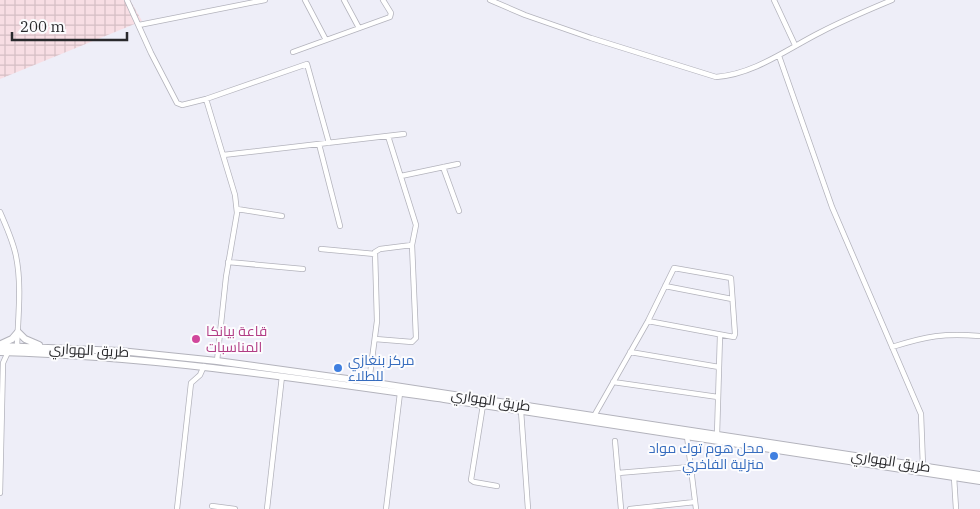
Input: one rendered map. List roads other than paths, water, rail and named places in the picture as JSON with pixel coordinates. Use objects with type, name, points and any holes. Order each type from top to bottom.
[{"type":"highway","points":[[0,345],[9,341],[18,332],[27,340],[45,348]]},
{"type":"highway","name":"طريق الهواري","points":[[0,345],[120,351],[204,366],[687,436],[924,466],[980,475]]},
{"type":"highway","name":"طريق الهواري","points":[[0,352],[217,361],[717,435],[773,447],[980,481]]},
{"type":"street","points":[[128,0],[138,26],[174,101],[182,105],[206,99],[307,64],[329,143]]},
{"type":"street","points":[[138,26],[265,0]]},
{"type":"street","points":[[305,0],[326,40]]},
{"type":"street","points":[[344,0],[359,28]]},
{"type":"street","points":[[293,52],[390,16],[391,14],[383,0]]},
{"type":"street","points":[[490,0],[591,38],[716,77],[736,73],[779,56],[795,45],[823,31],[892,0]]},
{"type":"street","points":[[774,0],[795,45]]},
{"type":"street","points":[[779,56],[832,207],[921,414],[924,466]]},
{"type":"street","points":[[206,99],[237,209],[228,262],[217,361]]},
{"type":"street","points":[[222,155],[404,134]]},
{"type":"street","points":[[374,339],[412,342],[416,338],[412,245],[416,225],[388,136]]},
{"type":"street","points":[[319,144],[340,226]]},
{"type":"street","points":[[400,176],[458,164]]},
{"type":"street","points":[[444,167],[459,211]]},
{"type":"street","points":[[237,209],[282,216]]},
{"type":"street","points":[[0,212],[12,240],[18,263],[17,347]]},
{"type":"street","points":[[369,382],[377,321],[376,250],[412,245]]},
{"type":"street","points":[[321,249],[375,254]]},
{"type":"street","points":[[228,262],[303,269]]},
{"type":"street","points":[[594,416],[648,321],[673,269],[677,267],[730,278],[735,336],[720,335],[648,321]]},
{"type":"street","points":[[665,286],[732,299]]},
{"type":"street","points":[[892,347],[946,334],[980,336]]},
{"type":"street","points":[[717,435],[720,335]]},
{"type":"street","points":[[0,493],[3,363],[8,352]]},
{"type":"street","points":[[630,352],[719,367]]},
{"type":"street","points":[[0,356],[3,363]]},
{"type":"street","points":[[177,509],[191,383],[201,373],[204,366]]},
{"type":"street","points":[[267,509],[282,376]]},
{"type":"street","points":[[613,382],[718,397]]},
{"type":"street","points":[[386,509],[400,393]]},
{"type":"street","points":[[483,405],[471,480],[497,486]]},
{"type":"street","points":[[521,411],[528,509]]},
{"type":"street","points":[[687,436],[696,509]]},
{"type":"street","points":[[615,441],[621,509]]},
{"type":"street","points":[[618,473],[690,467]]},
{"type":"street","points":[[954,477],[956,509]]},
{"type":"street","points":[[630,509],[695,502]]},
{"type":"street","points":[[212,506],[235,509]]},
{"type":"place","name":"قاعة بيانكا المناسبات","points":[[196,339]]},
{"type":"place","name":"مركز بنغازي للطلاء","points":[[338,368]]},
{"type":"place","name":"محل هوم توك مواد منزلية الفاخري","points":[[774,456]]}]
